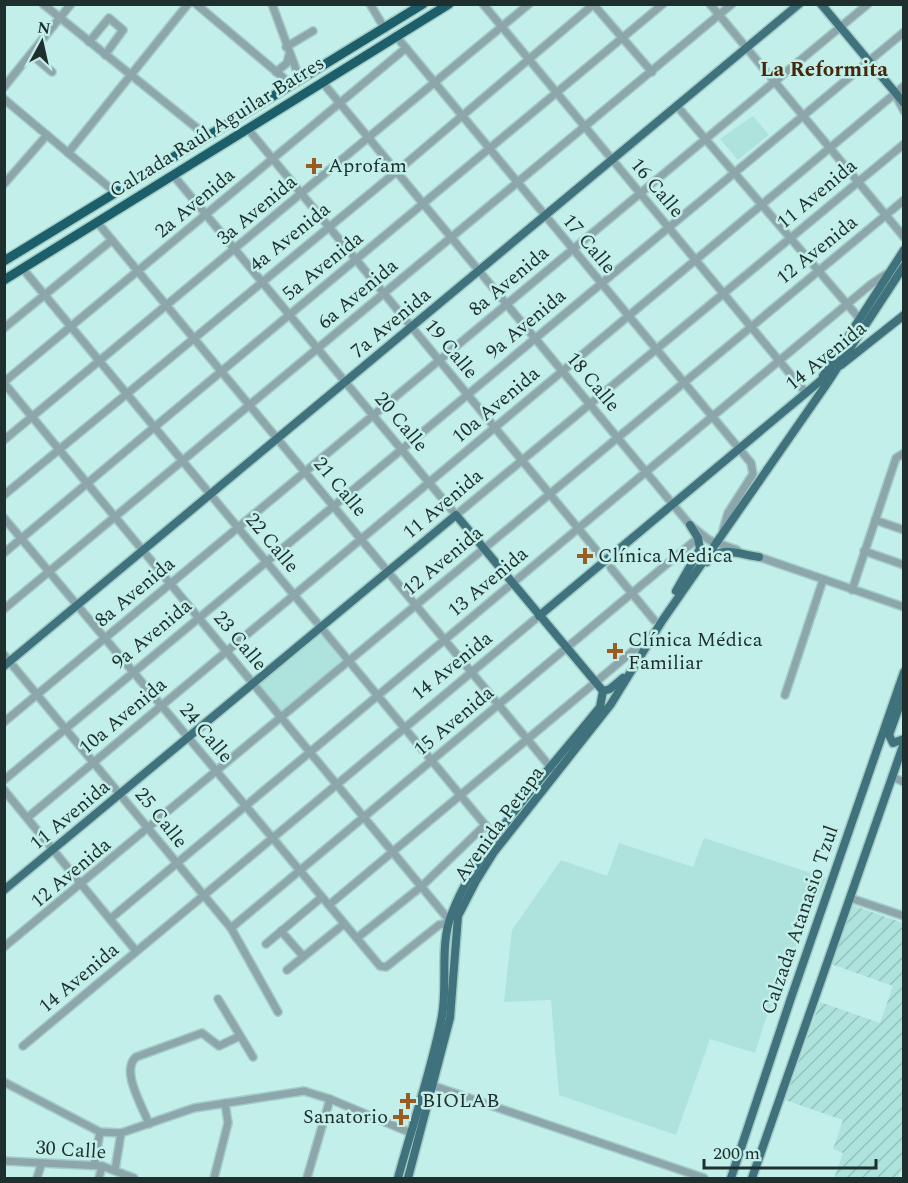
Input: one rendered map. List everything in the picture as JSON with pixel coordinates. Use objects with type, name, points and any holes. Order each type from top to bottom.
[{"type":"highway","name":"Calzada Raúl Aguilar Batres","points":[[4,261],[423,4]]},
{"type":"highway","name":"Calzada Raúl Aguilar Batres","points":[[4,280],[449,4]]},
{"type":"main road","name":"7a Avenida","points":[[6,661],[211,495],[799,4]]},
{"type":"main road","points":[[821,4],[899,95],[903,103]]},
{"type":"main road","name":"Avenida Petapa","points":[[408,1179],[442,1015],[448,922],[465,886],[496,838],[610,704],[654,633],[658,620],[715,543],[836,368],[903,250]]},
{"type":"main road","name":"Avenida Petapa","points":[[819,381],[903,266]]},
{"type":"main road","name":"14 Avenida","points":[[539,616],[609,565],[673,506],[819,381],[903,315]]},
{"type":"main road","points":[[861,321],[877,337]]},
{"type":"main road","name":"20 Calle","points":[[456,515],[603,691]]},
{"type":"main road","name":"11 Avenida","points":[[4,890],[456,515]]},
{"type":"main road","points":[[658,620],[698,556],[700,549],[698,538],[690,525]]},
{"type":"main road","points":[[658,620],[675,611],[714,554],[724,552],[759,557]]},
{"type":"main road","name":"Calzada Atanasio Tzul","points":[[731,1179],[790,998],[903,672]]},
{"type":"main road","points":[[603,691],[610,689],[628,674]]},
{"type":"main road","points":[[903,678],[903,696],[889,735],[893,743],[903,741]]},
{"type":"main road","name":"Avenida Petapa","points":[[398,1179],[450,1018],[458,916],[494,852],[600,707],[603,691]]},
{"type":"main road","name":"Calzada Atanasio Tzul","points":[[752,1179],[903,741]]},
{"type":"street","points":[[43,4],[208,137]]},
{"type":"street","points":[[4,87],[72,4]]},
{"type":"street","points":[[68,153],[188,4]]},
{"type":"street","points":[[196,4],[276,72],[296,83]]},
{"type":"street","points":[[272,4],[290,55],[296,83]]},
{"type":"street","points":[[370,4],[385,29]]},
{"type":"street","name":"16 Calle","points":[[483,4],[806,393]]},
{"type":"street","name":"3a Avenida","points":[[4,440],[529,4]]},
{"type":"street","name":"5a Avenida","points":[[4,553],[663,4]]},
{"type":"street","points":[[710,4],[903,237]]},
{"type":"street","name":"6a Avenida","points":[[4,609],[732,4]]},
{"type":"street","name":"8a Avenida","points":[[4,722],[868,4]]},
{"type":"street","points":[[594,5],[652,72]]},
{"type":"street","name":"4a Avenida","points":[[4,495],[396,172],[594,5]]},
{"type":"street","points":[[89,42],[109,18],[123,30],[105,55]]},
{"type":"street","points":[[286,47],[313,31]]},
{"type":"street","name":"9a Avenida","points":[[4,780],[903,32]]},
{"type":"street","name":"17 Calle","points":[[396,36],[711,418],[740,450],[753,467],[753,474]]},
{"type":"street","name":"2a Avenida","points":[[4,383],[406,48]]},
{"type":"street","points":[[31,54],[52,72]]},
{"type":"street","points":[[276,72],[287,63],[290,55]]},
{"type":"street","name":"18 Calle","points":[[323,83],[690,525],[715,543],[903,607]]},
{"type":"street","name":"10a Avenida","points":[[27,818],[830,148],[899,95],[903,86]]},
{"type":"street","points":[[899,95],[903,111]]},
{"type":"street","points":[[4,99],[116,193]]},
{"type":"street","points":[[677,106],[861,321]]},
{"type":"street","name":"19 Calle","points":[[248,129],[578,528],[658,620]]},
{"type":"street","points":[[4,184],[47,135]]},
{"type":"street","name":"11 Avenida","points":[[456,515],[903,144]]},
{"type":"street","name":"20 Calle","points":[[173,175],[456,515]]},
{"type":"street","name":"12 Avenida","points":[[4,947],[82,885],[903,200]]},
{"type":"street","name":"21 Calle","points":[[97,222],[500,704],[553,771]]},
{"type":"street","points":[[4,328],[112,240]]},
{"type":"street","name":"22 Calle","points":[[23,269],[496,838]]},
{"type":"street","name":"13 Avenida","points":[[110,919],[847,304],[889,272]]},
{"type":"street","name":"23 Calle","points":[[4,383],[422,886],[448,922]]},
{"type":"street","points":[[852,590],[896,458],[902,453]]},
{"type":"street","name":"Avenida Petapa","points":[[722,533],[728,513],[753,474]]},
{"type":"street","name":"24 Calle","points":[[4,518],[383,968],[439,925],[448,922]]},
{"type":"street","points":[[875,520],[903,530]]},
{"type":"street","name":"15 Avenida","points":[[231,928],[698,538]]},
{"type":"street","points":[[864,551],[903,565]]},
{"type":"street","points":[[784,695],[823,580]]},
{"type":"street","name":"14 Avenida","points":[[23,1046],[539,616]]},
{"type":"street","points":[[329,905],[654,633]]},
{"type":"street","name":"25 Calle","points":[[6,661],[38,694],[177,862],[203,897],[231,928],[278,1012]]},
{"type":"street","points":[[892,777],[903,782]]},
{"type":"street","points":[[4,790],[136,951]]},
{"type":"street","points":[[357,938],[422,886],[486,825]]},
{"type":"street","points":[[266,944],[322,897]]},
{"type":"street","points":[[850,898],[903,916]]},
{"type":"street","points":[[287,970],[345,924]]},
{"type":"street","points":[[281,931],[303,957]]},
{"type":"street","points":[[218,999],[253,1057]]},
{"type":"street","points":[[149,1124],[130,1072],[132,1061],[202,1033],[219,1046],[240,1036]]},
{"type":"street","points":[[4,1082],[100,1132],[121,1133],[194,1108],[296,1091],[315,1093],[411,1133]]},
{"type":"street","points":[[428,1084],[704,1179]]},
{"type":"street","points":[[307,1179],[330,1099]]},
{"type":"street","points":[[214,1179],[227,1131],[225,1103]]},
{"type":"street","points":[[94,1165],[100,1132]]},
{"type":"street","points":[[115,1170],[121,1133]]},
{"type":"street","name":"30 Calle","points":[[4,1161],[41,1165],[102,1166],[134,1179]]},
{"type":"street","points":[[37,1179],[41,1165]]},
{"type":"street","points":[[99,1179],[102,1166]]},
{"type":"shaded area","points":[[753,116],[769,135],[738,160],[720,139]]},
{"type":"shaded area","points":[[316,635],[322,636],[342,661],[281,711],[257,684]]},
{"type":"shaded area","points":[[704,838],[826,878],[764,1024],[755,1053],[710,1039],[676,1135],[559,1095],[551,1000],[504,1002],[512,930],[561,860],[607,876],[619,843],[693,867]]},
{"type":"shaded area","points":[[852,905],[903,923],[904,1162],[898,1178],[834,1178],[843,1153],[833,1149],[843,1120],[785,1100],[820,1002],[880,1023],[893,986],[831,964]]},
{"type":"place","name":"Aprofam","points":[[314,166]]},
{"type":"place","name":"Clínica Medica","points":[[585,556]]},
{"type":"place","name":"Clínica Médica Familiar","points":[[615,651]]},
{"type":"place","name":"BIOLAB","points":[[408,1101]]},
{"type":"place","name":"Sanatorio","points":[[401,1117]]},
{"type":"district","name":"La Reformita","points":[[824,70]]}]
